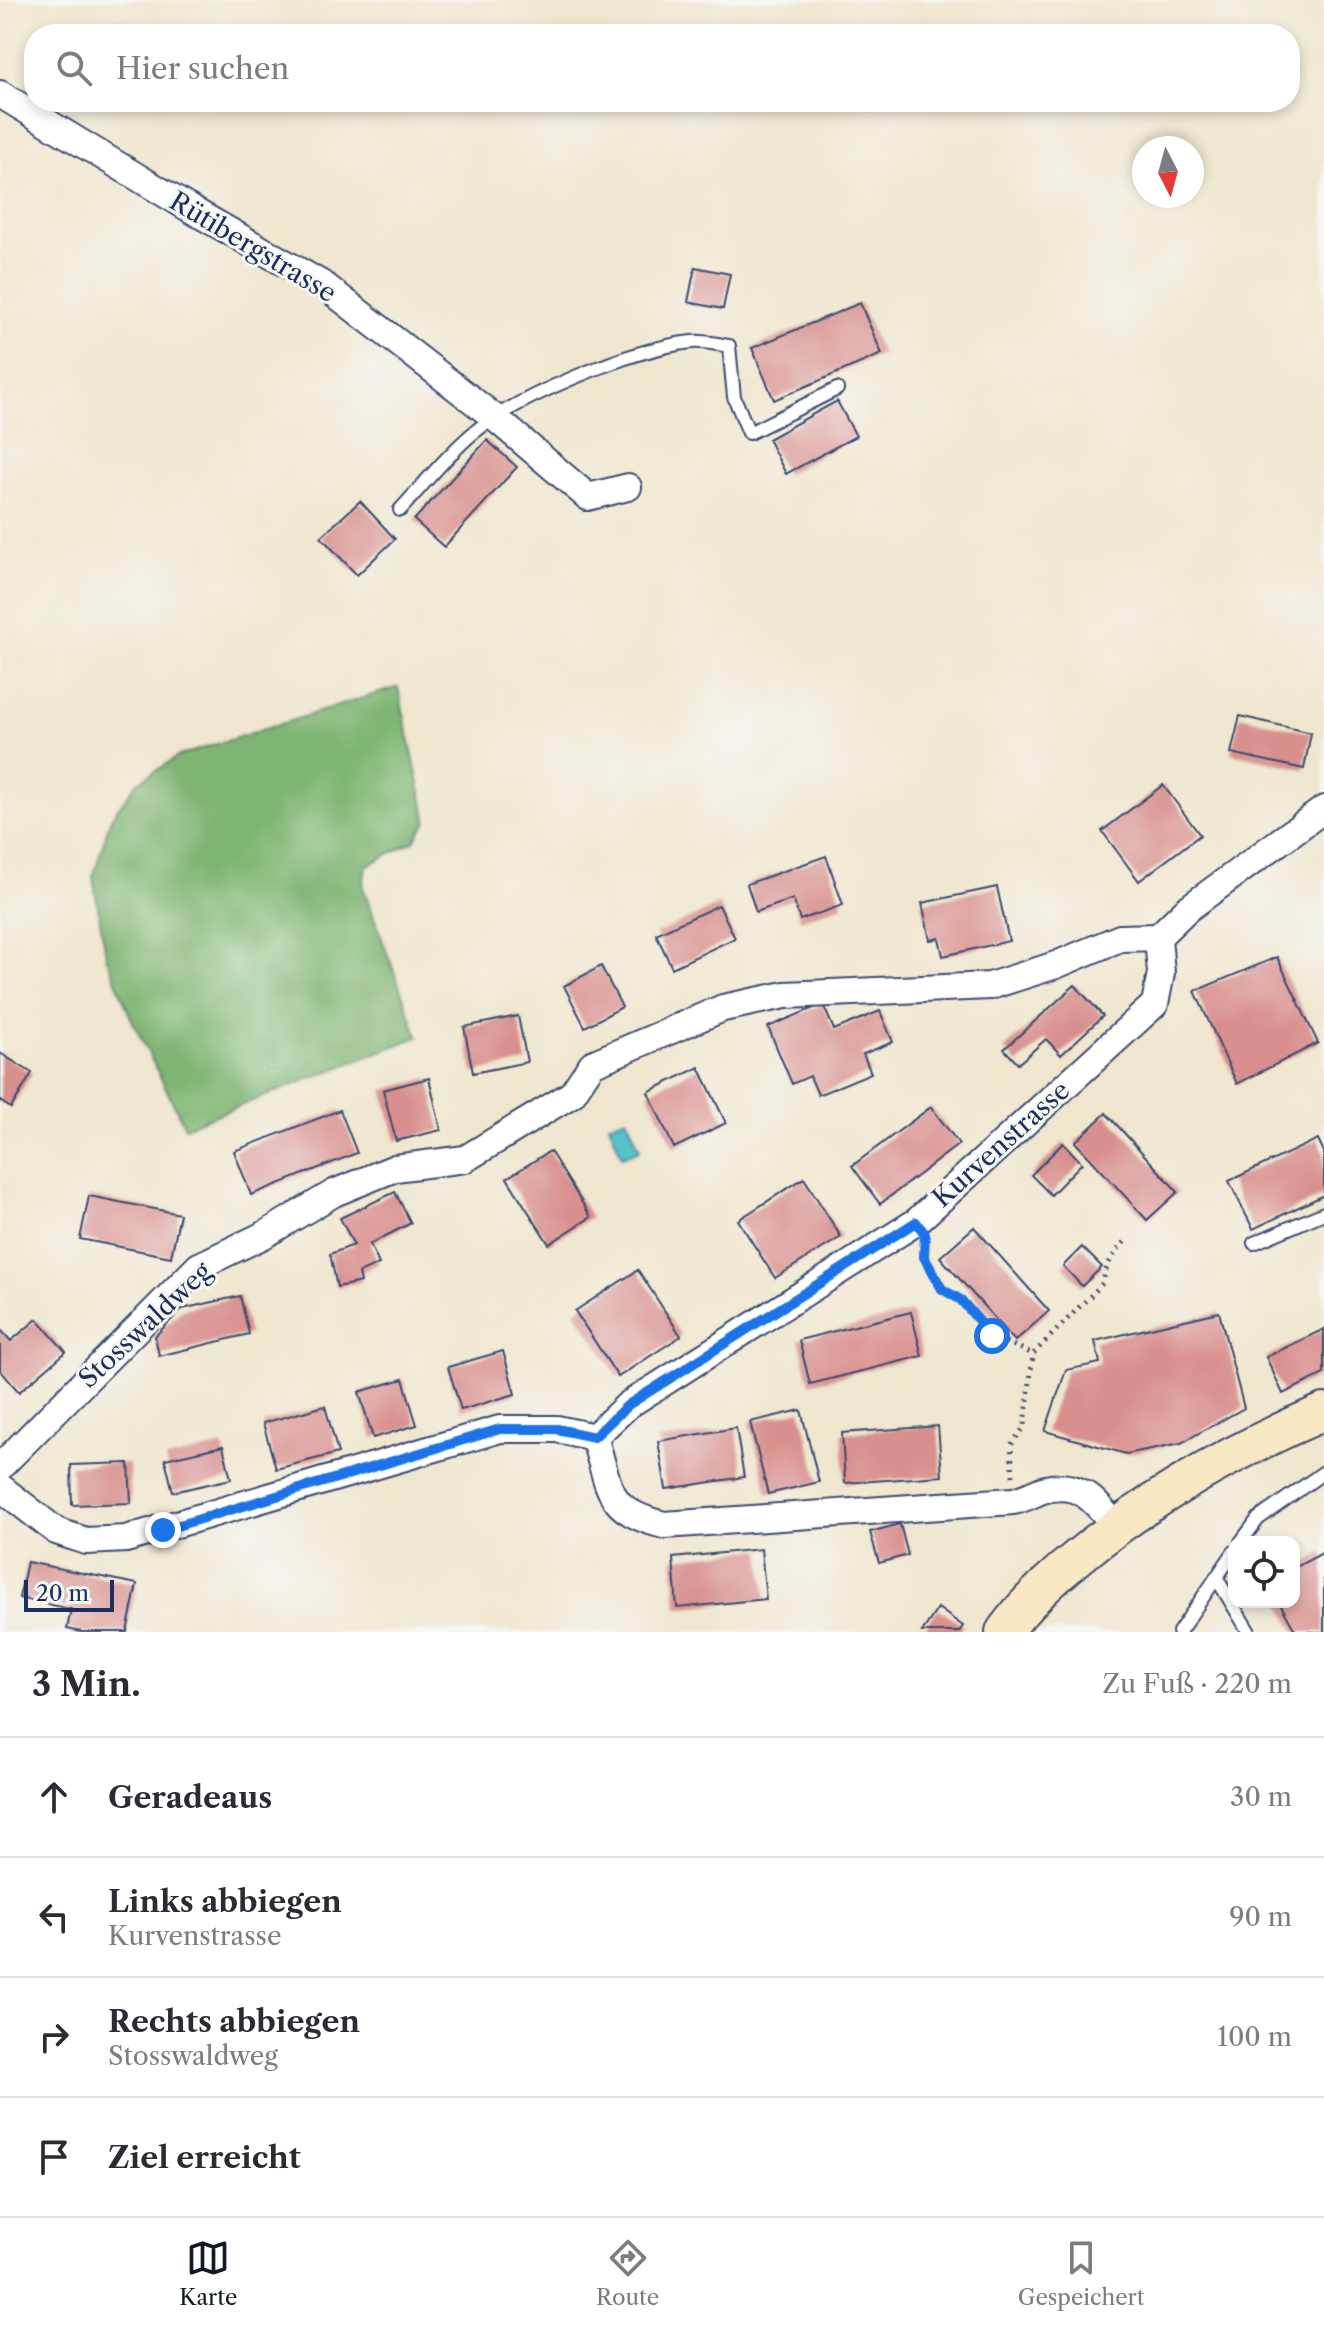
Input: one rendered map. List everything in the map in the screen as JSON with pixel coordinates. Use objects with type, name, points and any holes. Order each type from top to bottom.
[{"type":"street","name":"Rütibergstrasse","points":[[0,94],[24,109]]},
{"type":"street","name":"Rütibergstrasse","points":[[30,112],[325,286],[494,417],[588,497],[628,487]]},
{"type":"street","points":[[1158,937],[1186,910],[1324,809]]},
{"type":"street","name":"Stosswaldweg","points":[[0,1467],[199,1266],[264,1235],[334,1193],[395,1168],[465,1159],[572,1094],[592,1064],[723,1008],[785,995],[990,986],[1056,965],[1120,938],[1158,937]]},
{"type":"street","name":"Kurvenstrasse","points":[[594,1437],[628,1405],[916,1222],[1155,1004],[1161,973],[1158,937]]},
{"type":"street","points":[[1004,1632],[1046,1584],[1116,1526],[1211,1466],[1324,1412]]},
{"type":"street","points":[[0,1487],[56,1531],[86,1541],[126,1539],[500,1429],[557,1429],[594,1437],[615,1503],[638,1518],[664,1525],[1013,1501],[1028,1498],[1041,1490],[1068,1487],[1090,1496],[1116,1526]]},
{"type":"lane","points":[[400,510],[470,435],[494,417],[567,380],[647,352],[694,342],[729,346],[734,397],[749,433],[837,389]]},
{"type":"lane","points":[[1254,1243],[1324,1213]]},
{"type":"lane","points":[[1245,1536],[1258,1519],[1324,1472]]},
{"type":"lane","points":[[1179,1632],[1228,1560]]},
{"type":"lane","points":[[1216,1577],[1249,1632]]},
{"type":"path","points":[[916,1222],[925,1234],[924,1257],[942,1289],[961,1300],[992,1336],[1033,1354]]},
{"type":"path","points":[[1013,1474],[1011,1445],[1025,1426],[1033,1354],[1103,1283],[1112,1256],[1125,1241]]},
{"type":"green space","points":[[398,687],[427,821],[414,841],[366,866],[363,887],[418,1037],[185,1127],[132,1020],[106,956],[93,877],[111,818],[137,783],[179,756]]},
{"type":"water","points":[[627,1118],[640,1150],[622,1157],[609,1124]]},
{"type":"building","points":[[695,267],[730,274],[723,309],[688,302]]},
{"type":"building","points":[[860,303],[882,354],[774,400],[752,348]]},
{"type":"building","points":[[837,401],[856,436],[786,474],[768,439]]},
{"type":"building","points":[[487,440],[517,467],[444,547],[414,520]]},
{"type":"building","points":[[360,501],[395,539],[357,575],[321,537]]},
{"type":"building","points":[[1240,716],[1311,733],[1304,769],[1231,753]]},
{"type":"building","points":[[1163,785],[1200,835],[1139,881],[1102,831]]},
{"type":"building","points":[[826,856],[843,905],[800,920],[793,899],[756,912],[747,884]]},
{"type":"building","points":[[997,887],[1009,941],[943,956],[939,938],[930,940],[922,903]]},
{"type":"building","points":[[719,905],[735,938],[672,968],[656,934]]},
{"type":"building","points":[[1277,957],[1318,1043],[1237,1084],[1195,991]]},
{"type":"building","points":[[601,966],[622,1007],[585,1027],[564,986]]},
{"type":"building","points":[[1075,985],[1103,1016],[1061,1055],[1046,1039],[1018,1064],[1004,1049]]},
{"type":"building","points":[[823,1004],[834,1030],[880,1011],[893,1042],[863,1054],[871,1073],[818,1095],[810,1076],[792,1084],[768,1027]]},
{"type":"building","points":[[518,1016],[527,1062],[473,1073],[464,1027]]},
{"type":"building","points":[[0,1053],[32,1073],[11,1108],[0,1101]]},
{"type":"building","points":[[699,1067],[726,1123],[674,1148],[648,1092]]},
{"type":"building","points":[[429,1078],[441,1130],[396,1141],[383,1090]]},
{"type":"building","points":[[931,1107],[959,1144],[880,1204],[852,1166]]},
{"type":"building","points":[[340,1110],[357,1153],[251,1195],[234,1151]]},
{"type":"building","points":[[1106,1113],[1178,1192],[1147,1220],[1075,1142]]},
{"type":"building","points":[[1318,1139],[1324,1152],[1324,1195],[1253,1229],[1229,1181]]},
{"type":"building","points":[[1063,1143],[1082,1163],[1051,1195],[1031,1175]]},
{"type":"building","points":[[550,1151],[591,1217],[549,1244],[507,1178]]},
{"type":"building","points":[[804,1178],[841,1237],[775,1278],[738,1220]]},
{"type":"building","points":[[395,1192],[411,1223],[370,1244],[379,1264],[359,1273],[361,1282],[337,1287],[330,1254],[354,1245],[340,1218]]},
{"type":"building","points":[[89,1196],[180,1214],[171,1257],[80,1239]]},
{"type":"building","points":[[974,1227],[1049,1311],[1015,1341],[940,1257]]},
{"type":"building","points":[[1082,1247],[1102,1267],[1082,1286],[1063,1266]]},
{"type":"building","points":[[638,1270],[681,1336],[618,1377],[575,1311]]},
{"type":"building","points":[[240,1296],[249,1334],[159,1356],[155,1336],[182,1309]]},
{"type":"building","points":[[911,1312],[922,1356],[810,1384],[799,1340]]},
{"type":"building","points":[[1219,1312],[1244,1408],[1181,1443],[1126,1454],[1045,1431],[1066,1370],[1100,1363],[1095,1341]]},
{"type":"building","points":[[37,1319],[66,1352],[19,1392],[0,1370],[0,1329],[11,1341]]},
{"type":"building","points":[[1324,1329],[1324,1374],[1283,1394],[1266,1357]]},
{"type":"building","points":[[503,1351],[515,1394],[461,1410],[448,1367]]},
{"type":"building","points":[[403,1379],[417,1425],[373,1438],[359,1392]]},
{"type":"building","points":[[325,1406],[338,1453],[276,1469],[263,1423]]},
{"type":"building","points":[[801,1410],[819,1482],[768,1494],[750,1422]]},
{"type":"building","points":[[938,1426],[942,1476],[845,1483],[842,1433]]},
{"type":"building","points":[[736,1428],[744,1477],[666,1489],[658,1441]]},
{"type":"building","points":[[223,1446],[231,1479],[173,1492],[165,1459]]},
{"type":"building","points":[[129,1463],[131,1503],[72,1505],[71,1465]]},
{"type":"building","points":[[900,1524],[908,1555],[879,1563],[870,1532]]},
{"type":"building","points":[[761,1549],[766,1599],[677,1608],[673,1558]]},
{"type":"building","points":[[1324,1552],[1324,1632],[1296,1632],[1282,1608],[1300,1608],[1300,1565]]},
{"type":"building","points":[[27,1562],[137,1584],[127,1632],[67,1629],[71,1609],[19,1598]]},
{"type":"building","points":[[938,1608],[963,1626],[959,1632],[922,1632]]},
{"type":"route","points":[[163,1530],[500,1429],[557,1429],[594,1437],[628,1405],[916,1222],[925,1234],[924,1257],[942,1289],[961,1300],[992,1336]]}]
